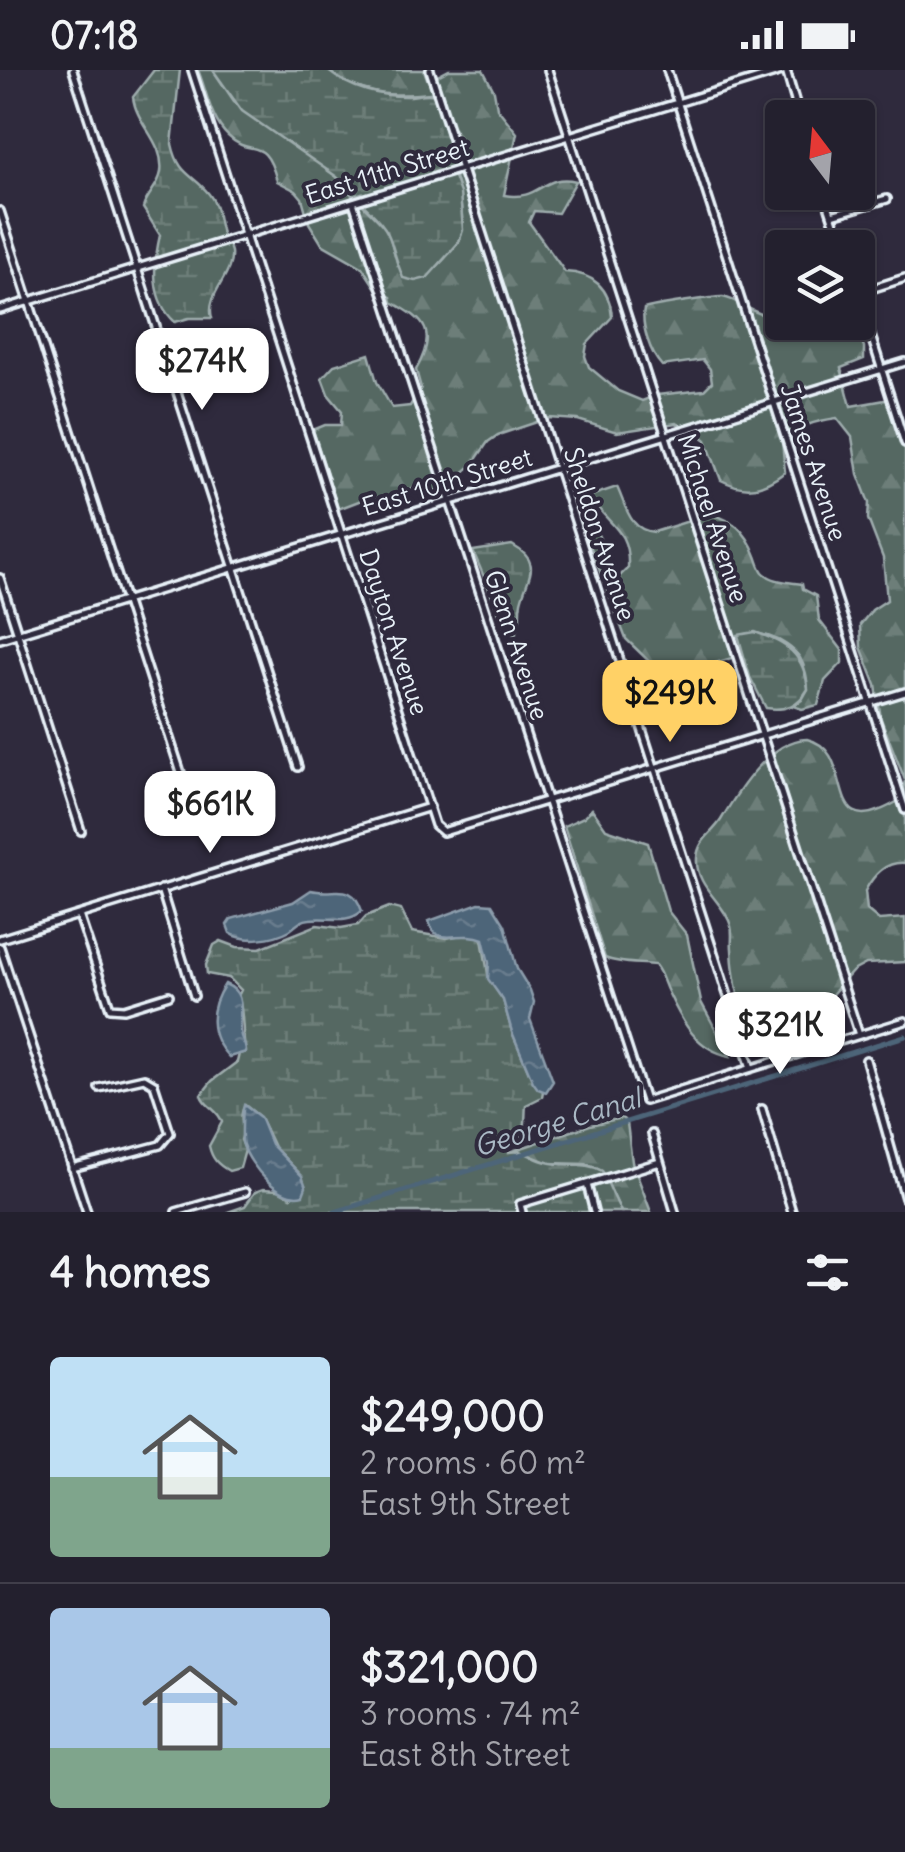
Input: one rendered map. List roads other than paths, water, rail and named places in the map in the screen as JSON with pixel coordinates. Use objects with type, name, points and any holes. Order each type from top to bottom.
[{"type":"street","points":[[74,70],[298,767]]},
{"type":"street","name":"Dayton Avenue","points":[[192,70],[430,807]]},
{"type":"street","name":"Sheldon Avenue","points":[[430,70],[751,1068]]},
{"type":"street","name":"Michael Avenue","points":[[548,70],[858,1035]]},
{"type":"street","name":"James Avenue","points":[[667,70],[905,810]]},
{"type":"street","points":[[785,70],[794,100]]},
{"type":"street","name":"East 11th Street","points":[[0,310],[785,70]]},
{"type":"street","points":[[832,216],[887,199]]},
{"type":"street","name":"Glenn Avenue","points":[[353,202],[646,1100],[751,1068]]},
{"type":"street","points":[[830,210],[836,230]]},
{"type":"street","points":[[0,211],[191,804]]},
{"type":"street","points":[[875,288],[905,278]]},
{"type":"street","points":[[873,340],[905,440]]},
{"type":"street","name":"East 10th Street","points":[[0,639],[905,362]]},
{"type":"street","points":[[0,578],[82,831]]},
{"type":"street","points":[[0,939],[430,807],[443,832],[905,692]]},
{"type":"street","points":[[161,890],[194,996]]},
{"type":"street","points":[[78,915],[110,1008],[124,1010],[169,995]]},
{"type":"street","points":[[0,946],[3,968],[86,1212]]},
{"type":"street","points":[[751,1068],[905,1021]]},
{"type":"street","points":[[866,1060],[905,1198]]},
{"type":"street","points":[[72,1168],[160,1145],[170,1133],[154,1084],[144,1078],[99,1088]]},
{"type":"street","points":[[762,1109],[792,1212]]},
{"type":"street","points":[[652,1134],[674,1212]]},
{"type":"street","points":[[522,1212],[520,1204],[660,1162]]},
{"type":"street","points":[[586,1184],[594,1212]]},
{"type":"street","points":[[176,1212],[245,1192]]},
{"type":"water","points":[[311,890],[348,892],[362,911],[344,919],[307,920],[268,938],[243,938],[230,933],[227,925],[231,919],[293,902]]},
{"type":"water","points":[[479,903],[492,904],[505,925],[517,969],[530,990],[534,1002],[530,1019],[553,1081],[546,1092],[533,1082],[503,1000],[488,979],[483,939],[437,934],[429,921]]},
{"type":"water","points":[[225,984],[240,1000],[240,1028],[246,1052],[229,1057],[217,1040],[213,1022],[219,993]]},
{"type":"water","points":[[244,1105],[260,1117],[271,1144],[302,1176],[306,1187],[303,1195],[294,1196],[276,1188],[252,1163],[242,1142]]},
{"type":"waterway","name":"George Canal","points":[[335,1212],[905,1036]]}]
